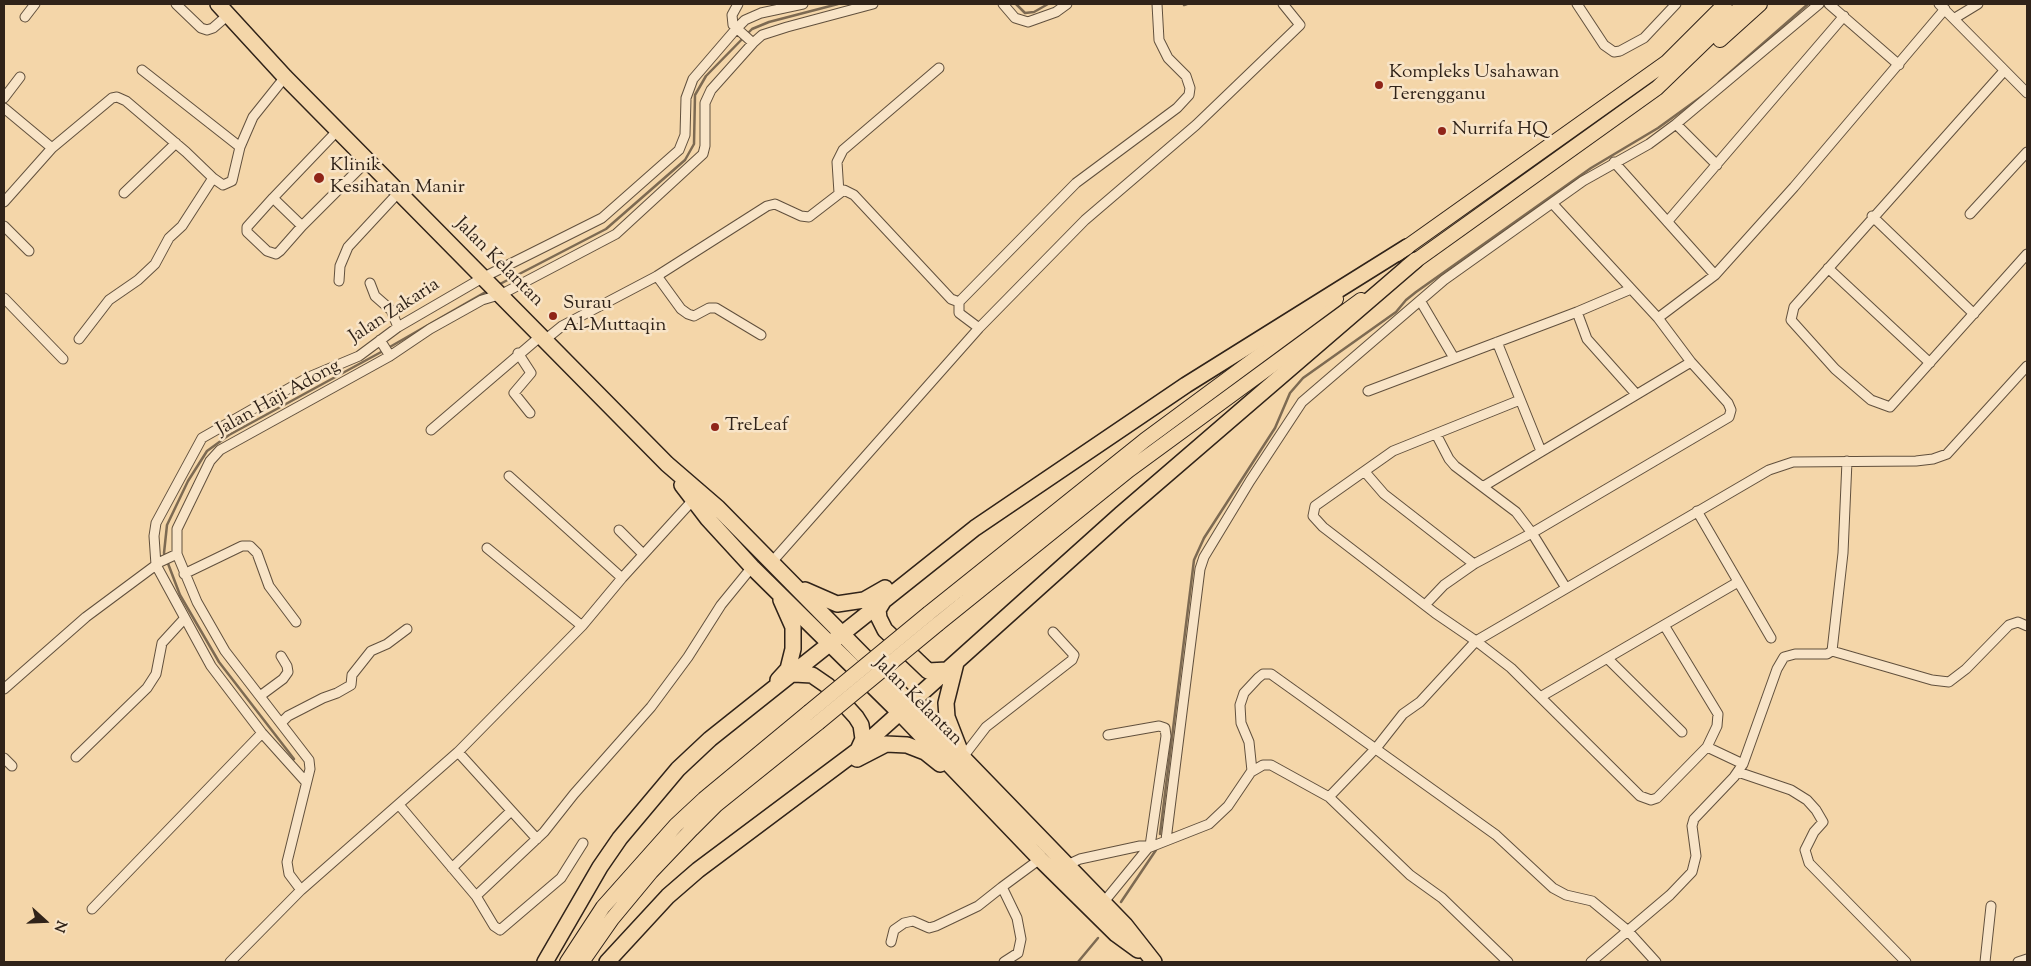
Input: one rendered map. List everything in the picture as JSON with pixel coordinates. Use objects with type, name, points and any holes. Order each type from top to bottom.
[{"type":"highway","name":"Jalan Kelantan","points":[[223,9],[285,77],[544,337],[667,464],[718,508],[791,581],[837,640]]},
{"type":"highway","points":[[545,962],[620,838],[678,769],[710,739],[837,640],[886,597],[945,550],[1122,426],[1406,247]]},
{"type":"highway","points":[[607,962],[668,896],[698,870],[858,751],[904,707],[1252,399],[1416,260]]},
{"type":"highway","name":"Jalan Kelantan","points":[[667,464],[693,500],[757,572],[837,640],[904,707],[972,787],[1040,859],[1116,934],[1152,960]]},
{"type":"highway","points":[[791,581],[818,597],[837,604],[864,600],[875,595],[916,565],[945,550]]},
{"type":"highway","points":[[749,709],[788,669],[793,649],[793,627],[784,604],[757,572]]},
{"type":"highway","points":[[886,597],[878,610],[879,618],[885,630],[928,671],[951,667]]},
{"type":"highway","points":[[951,667],[947,693],[947,717],[963,757]]},
{"type":"highway","points":[[794,674],[812,675],[828,686],[856,717],[861,725],[863,739],[858,751]]},
{"type":"highway","name":"Jalan Kelantan","points":[[904,707],[963,757],[1124,925],[1152,960]]},
{"type":"highway","points":[[832,772],[886,744],[906,745],[924,752],[972,787]]},
{"type":"main road","points":[[582,962],[612,919],[651,872],[716,805],[814,718],[1145,440],[1406,247],[1668,62],[1725,4]]},
{"type":"main road","points":[[1657,88],[1744,4]]},
{"type":"main road","points":[[933,619],[1250,379],[1657,88],[1735,28],[1760,4]]},
{"type":"main road","points":[[567,962],[603,907],[676,826],[704,798],[814,718]]},
{"type":"street","points":[[25,17],[35,4]]},
{"type":"street","points":[[176,4],[201,28],[207,30],[213,28],[223,9]]},
{"type":"street","points":[[738,4],[732,15],[733,24],[751,41]]},
{"type":"street","points":[[493,286],[602,218],[647,176],[673,156],[683,143],[686,98],[693,79],[745,20],[761,13],[803,4]]},
{"type":"street","points":[[493,286],[616,234],[696,162],[703,154],[705,146],[705,103],[711,90],[751,41],[762,35],[787,27],[873,4]]},
{"type":"street","points":[[1003,4],[1015,18],[1028,22],[1056,12],[1067,4]]},
{"type":"street","points":[[977,326],[960,313],[959,302],[1076,182],[1177,108],[1189,95],[1190,88],[1186,76],[1168,58],[1159,40],[1157,4]]},
{"type":"street","points":[[771,563],[977,326],[1085,220],[1196,125],[1300,25],[1283,4]]},
{"type":"street","points":[[1577,4],[1604,44],[1614,52],[1620,51],[1644,38],[1670,6]]},
{"type":"street","points":[[1166,840],[1200,568],[1204,557],[1244,489],[1302,402],[1421,302],[1444,280],[1552,203],[1614,162],[1649,144],[1676,124],[1819,4]]},
{"type":"street","points":[[1829,4],[1899,65]]},
{"type":"street","points":[[1955,18],[1978,4]]},
{"type":"street","points":[[1658,318],[1716,275],[1899,65],[1942,7],[1955,18],[2027,93]]},
{"type":"street","points":[[1668,221],[1844,16]]},
{"type":"street","points":[[840,193],[836,171],[837,162],[843,150],[939,68]]},
{"type":"street","points":[[142,70],[240,146]]},
{"type":"street","points":[[2004,71],[1872,216],[1794,307],[1791,320],[1835,369],[1871,400],[1890,407],[2027,254]]},
{"type":"street","points":[[4,98],[20,77]]},
{"type":"street","points":[[4,202],[52,148],[112,98],[117,97],[126,101],[223,185],[232,180],[240,146],[253,117],[285,77]]},
{"type":"street","points":[[4,109],[52,148]]},
{"type":"street","points":[[1676,124],[1717,165]]},
{"type":"street","points":[[338,130],[246,228],[248,232],[267,251],[276,254],[368,160]]},
{"type":"street","points":[[124,193],[176,143]]},
{"type":"street","points":[[1970,214],[2027,152]]},
{"type":"street","points":[[1614,162],[1716,275]]},
{"type":"street","points":[[79,338],[108,300],[146,274],[155,264],[169,238],[182,226],[213,178]]},
{"type":"street","points":[[431,430],[518,353],[562,326],[657,276],[767,206],[775,204],[801,216],[809,217],[840,193],[847,190],[854,195],[951,299],[959,302]]},
{"type":"street","points":[[339,281],[340,266],[348,247],[399,192]]},
{"type":"street","points":[[273,198],[302,226]]},
{"type":"street","points":[[1426,604],[1444,585],[1474,564],[1532,533],[1729,417],[1728,403],[1691,362],[1658,318],[1552,203]]},
{"type":"street","points":[[1872,216],[1974,314]]},
{"type":"street","points":[[4,226],[30,251]]},
{"type":"street","points":[[1828,268],[1930,363]]},
{"type":"street","points":[[657,276],[681,309],[688,314],[694,316],[709,308],[716,308],[761,335]]},
{"type":"street","points":[[370,284],[374,296],[391,310],[398,326]]},
{"type":"street","name":"Jalan Zakaria","points":[[306,782],[262,733],[211,666],[184,619],[158,564],[154,536],[156,523],[202,438],[309,377],[360,356],[382,342],[398,326],[493,286]]},
{"type":"street","name":"Jalan Haji Adong","points":[[301,890],[289,874],[287,862],[310,769],[309,760],[225,650],[197,602],[175,556],[177,529],[210,461],[220,450],[473,305],[493,286]]},
{"type":"street","points":[[1368,391],[1577,312],[1631,289]]},
{"type":"street","points":[[4,298],[63,358]]},
{"type":"street","points":[[1421,302],[1454,358]]},
{"type":"street","points":[[1577,312],[1587,339],[1636,394]]},
{"type":"street","points":[[382,342],[389,354]]},
{"type":"street","points":[[1497,342],[1541,452]]},
{"type":"street","points":[[518,353],[531,373],[514,393],[530,413]]},
{"type":"street","points":[[1484,486],[1691,362]]},
{"type":"street","points":[[1329,797],[1377,748],[1403,714],[1420,702],[1476,641],[1769,470],[1793,462],[1916,461],[1933,459],[1947,454],[2027,366]]},
{"type":"street","points":[[1520,400],[1393,451],[1315,506],[1313,516],[1324,527],[1426,604],[1434,613],[1476,641],[1542,696],[1640,796],[1650,800],[1657,798],[1707,747],[1717,726],[1718,714],[1664,625]]},
{"type":"street","points":[[1436,434],[1449,459],[1516,512],[1532,533],[1566,588]]},
{"type":"street","points":[[1832,651],[1843,552],[1847,461]]},
{"type":"street","points":[[1364,472],[1384,494],[1474,564]]},
{"type":"street","points":[[509,476],[622,578]]},
{"type":"street","points":[[230,962],[301,890],[400,806],[458,752],[582,626],[643,554],[693,500]]},
{"type":"street","points":[[1697,511],[1771,638]]},
{"type":"street","points":[[619,530],[643,554]]},
{"type":"street","points":[[184,574],[242,546],[250,546],[257,553],[269,586],[296,622]]},
{"type":"street","points":[[488,548],[582,626]]},
{"type":"street","points":[[4,689],[86,617],[158,564],[175,556]]},
{"type":"street","points":[[476,896],[537,839],[651,707],[688,657],[721,605],[757,572]]},
{"type":"street","points":[[1542,696],[1738,582]]},
{"type":"street","points":[[76,757],[147,688],[156,674],[162,643],[184,619]]},
{"type":"street","points":[[1591,962],[1670,895],[1692,872],[1696,856],[1692,826],[1694,819],[1740,768],[1777,669],[1784,657],[1795,654],[1827,654],[1832,651],[1932,680],[1949,682],[1966,669],[2010,624],[2018,622],[2027,626]]},
{"type":"street","points":[[281,724],[288,716],[351,685],[352,675],[372,651],[387,644],[407,629]]},
{"type":"street","points":[[963,757],[986,727],[1072,660],[1074,655],[1053,632]]},
{"type":"street","points":[[260,696],[283,679],[288,672],[281,656]]},
{"type":"street","points":[[1607,658],[1682,732]]},
{"type":"street","points":[[1252,771],[1249,742],[1241,723],[1240,705],[1244,693],[1263,674],[1277,676],[1496,836],[1553,888],[1566,895],[1592,901],[1627,930],[1656,962]]},
{"type":"street","points":[[1103,903],[1150,846],[1166,736],[1165,728],[1159,726],[1108,735]]},
{"type":"street","points":[[92,910],[262,733]]},
{"type":"street","points":[[1707,747],[1740,768],[1791,790],[1807,800],[1823,822],[1814,832],[1805,850],[1809,863],[1906,962]]},
{"type":"street","points":[[458,752],[537,839]]},
{"type":"street","points":[[4,758],[12,766]]},
{"type":"street","points":[[1067,865],[1080,858],[1140,846],[1150,846],[1209,824],[1228,806],[1252,771],[1263,764],[1271,765],[1329,797],[1410,875],[1442,898],[1508,962]]},
{"type":"street","points":[[400,806],[476,896],[497,929],[504,929],[562,878],[582,843]]},
{"type":"street","points":[[452,868],[511,811]]},
{"type":"street","points":[[891,942],[894,930],[904,923],[913,922],[929,928],[978,906],[1040,859]]},
{"type":"street","points":[[1002,887],[1017,918],[1022,939],[1018,953],[1004,962]]},
{"type":"street","points":[[1986,962],[1991,906]]},
{"type":"street","points":[[540,962],[570,918]]},
{"type":"street","points":[[2018,962],[2027,959]]},
{"type":"waterway","points":[[498,285],[606,229],[685,160],[694,144],[695,95],[706,76],[752,29],[769,22],[838,4]]},
{"type":"waterway","points":[[1016,4],[1025,13],[1034,12],[1048,4]]},
{"type":"waterway","points":[[1719,82],[1808,4]]},
{"type":"waterway","points":[[1160,834],[1194,560],[1204,538],[1275,428],[1290,393],[1303,378],[1396,312],[1416,292],[1591,168],[1658,128],[1705,94]]},
{"type":"waterway","points":[[388,348],[489,290]]},
{"type":"waterway","points":[[294,759],[219,662],[180,595],[164,553],[167,525],[188,481],[207,451],[229,435],[383,351]]},
{"type":"waterway","points":[[1121,902],[1156,850]]},
{"type":"waterway","points":[[1078,962],[1098,938]]},
{"type":"place","name":"Kompleks Usahawan Terengganu","points":[[1379,85]]},
{"type":"place","name":"Nurrifa HQ","points":[[1442,131]]},
{"type":"place","name":"Klinik Kesihatan Manir","points":[[319,178]]},
{"type":"place","name":"Surau Al-Muttaqin","points":[[553,316]]},
{"type":"place","name":"TreLeaf","points":[[715,427]]}]
